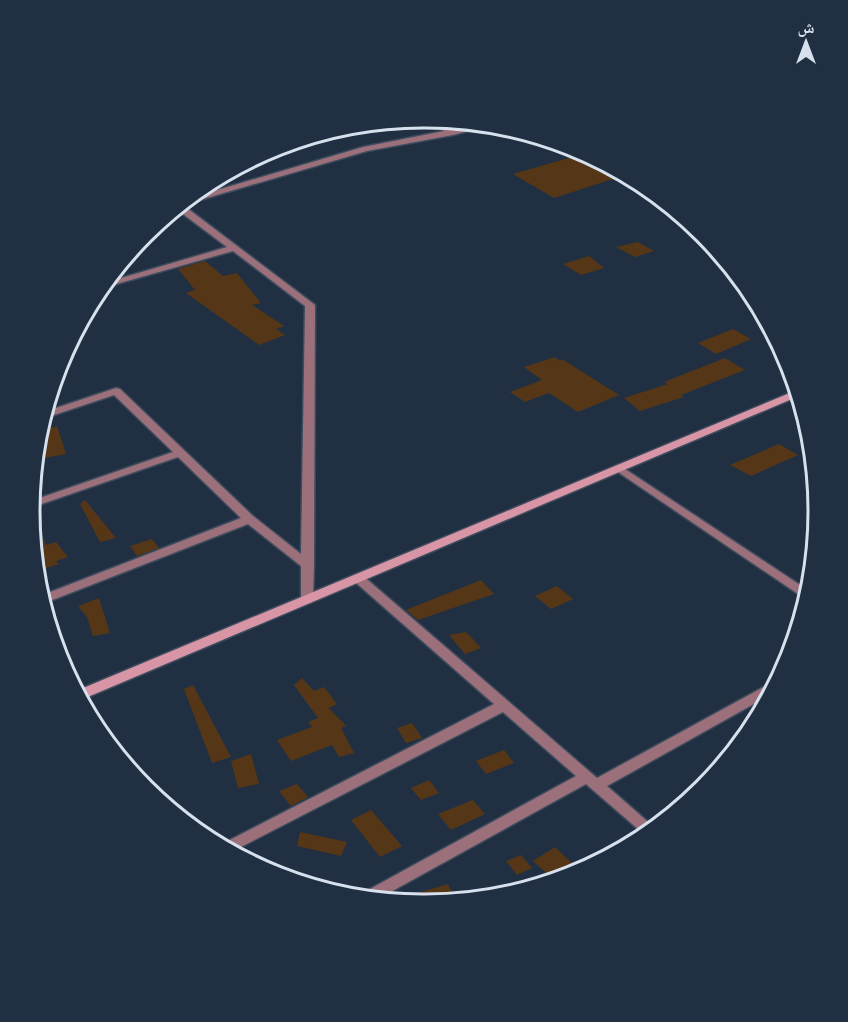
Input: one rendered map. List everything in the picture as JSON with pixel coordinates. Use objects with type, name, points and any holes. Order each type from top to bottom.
[{"type":"main road","points":[[86,693],[789,397]]},
{"type":"street","points":[[445,128],[453,133]]},
{"type":"street","points":[[205,196],[366,150],[465,130]]},
{"type":"street","points":[[187,210],[310,305],[307,600]]},
{"type":"street","points":[[117,282],[234,248]]},
{"type":"street","points":[[54,412],[116,391],[249,519],[308,565]]},
{"type":"street","points":[[40,502],[180,453]]},
{"type":"street","points":[[619,468],[799,590]]},
{"type":"street","points":[[51,596],[249,519]]},
{"type":"street","points":[[358,578],[643,826]]},
{"type":"street","points":[[379,892],[761,694]]},
{"type":"street","points":[[234,844],[505,705]]},
{"type":"building","points":[[571,157],[615,178],[554,198],[513,174]]},
{"type":"building","points":[[638,242],[654,251],[635,257],[616,247]]},
{"type":"building","points":[[589,256],[604,268],[581,275],[563,264]]},
{"type":"building","points":[[205,261],[223,276],[237,273],[261,303],[252,305],[284,326],[276,329],[285,335],[259,345],[186,293],[195,290],[178,269]]},
{"type":"building","points":[[733,329],[751,339],[716,354],[698,343]]},
{"type":"building","points":[[555,357],[560,361],[562,359],[619,395],[578,412],[549,393],[525,402],[510,392],[542,380],[524,367]]},
{"type":"building","points":[[725,358],[745,370],[681,395],[684,397],[640,411],[624,398],[668,384],[664,382]]},
{"type":"building","points":[[57,426],[66,454],[45,458],[50,428]]},
{"type":"building","points":[[779,444],[798,455],[751,476],[730,465]]},
{"type":"building","points":[[85,500],[116,538],[100,542],[80,504]]},
{"type":"building","points":[[41,534],[46,545],[56,542],[68,557],[56,561],[59,564],[45,568]]},
{"type":"building","points":[[152,539],[159,548],[137,556],[130,546]]},
{"type":"building","points":[[481,580],[494,594],[418,620],[406,610]]},
{"type":"building","points":[[557,586],[573,599],[551,609],[535,596]]},
{"type":"building","points":[[99,598],[110,633],[93,636],[87,617],[78,606]]},
{"type":"building","points":[[466,632],[481,648],[465,654],[449,635]]},
{"type":"building","points":[[302,678],[314,691],[324,687],[337,704],[329,708],[346,726],[341,728],[354,753],[339,757],[332,745],[291,761],[277,740],[312,727],[308,722],[318,718],[294,685]]},
{"type":"building","points":[[193,685],[231,757],[212,763],[184,689]]},
{"type":"building","points":[[412,723],[422,738],[406,743],[397,728]]},
{"type":"building","points":[[504,750],[514,763],[486,774],[476,761]]},
{"type":"building","points":[[251,754],[259,784],[238,788],[231,761]]},
{"type":"building","points":[[429,780],[439,793],[421,800],[411,788]]},
{"type":"building","points":[[297,784],[308,797],[291,806],[279,791]]},
{"type":"building","points":[[473,800],[485,814],[451,830],[438,814]]},
{"type":"building","points":[[371,810],[402,846],[380,857],[351,820]]},
{"type":"building","points":[[300,832],[347,842],[341,856],[297,846]]},
{"type":"building","points":[[555,847],[573,864],[547,874],[533,861]]},
{"type":"building","points":[[521,855],[532,868],[517,875],[506,861]]},
{"type":"building","points":[[448,884],[453,894],[449,894],[414,894]]}]
